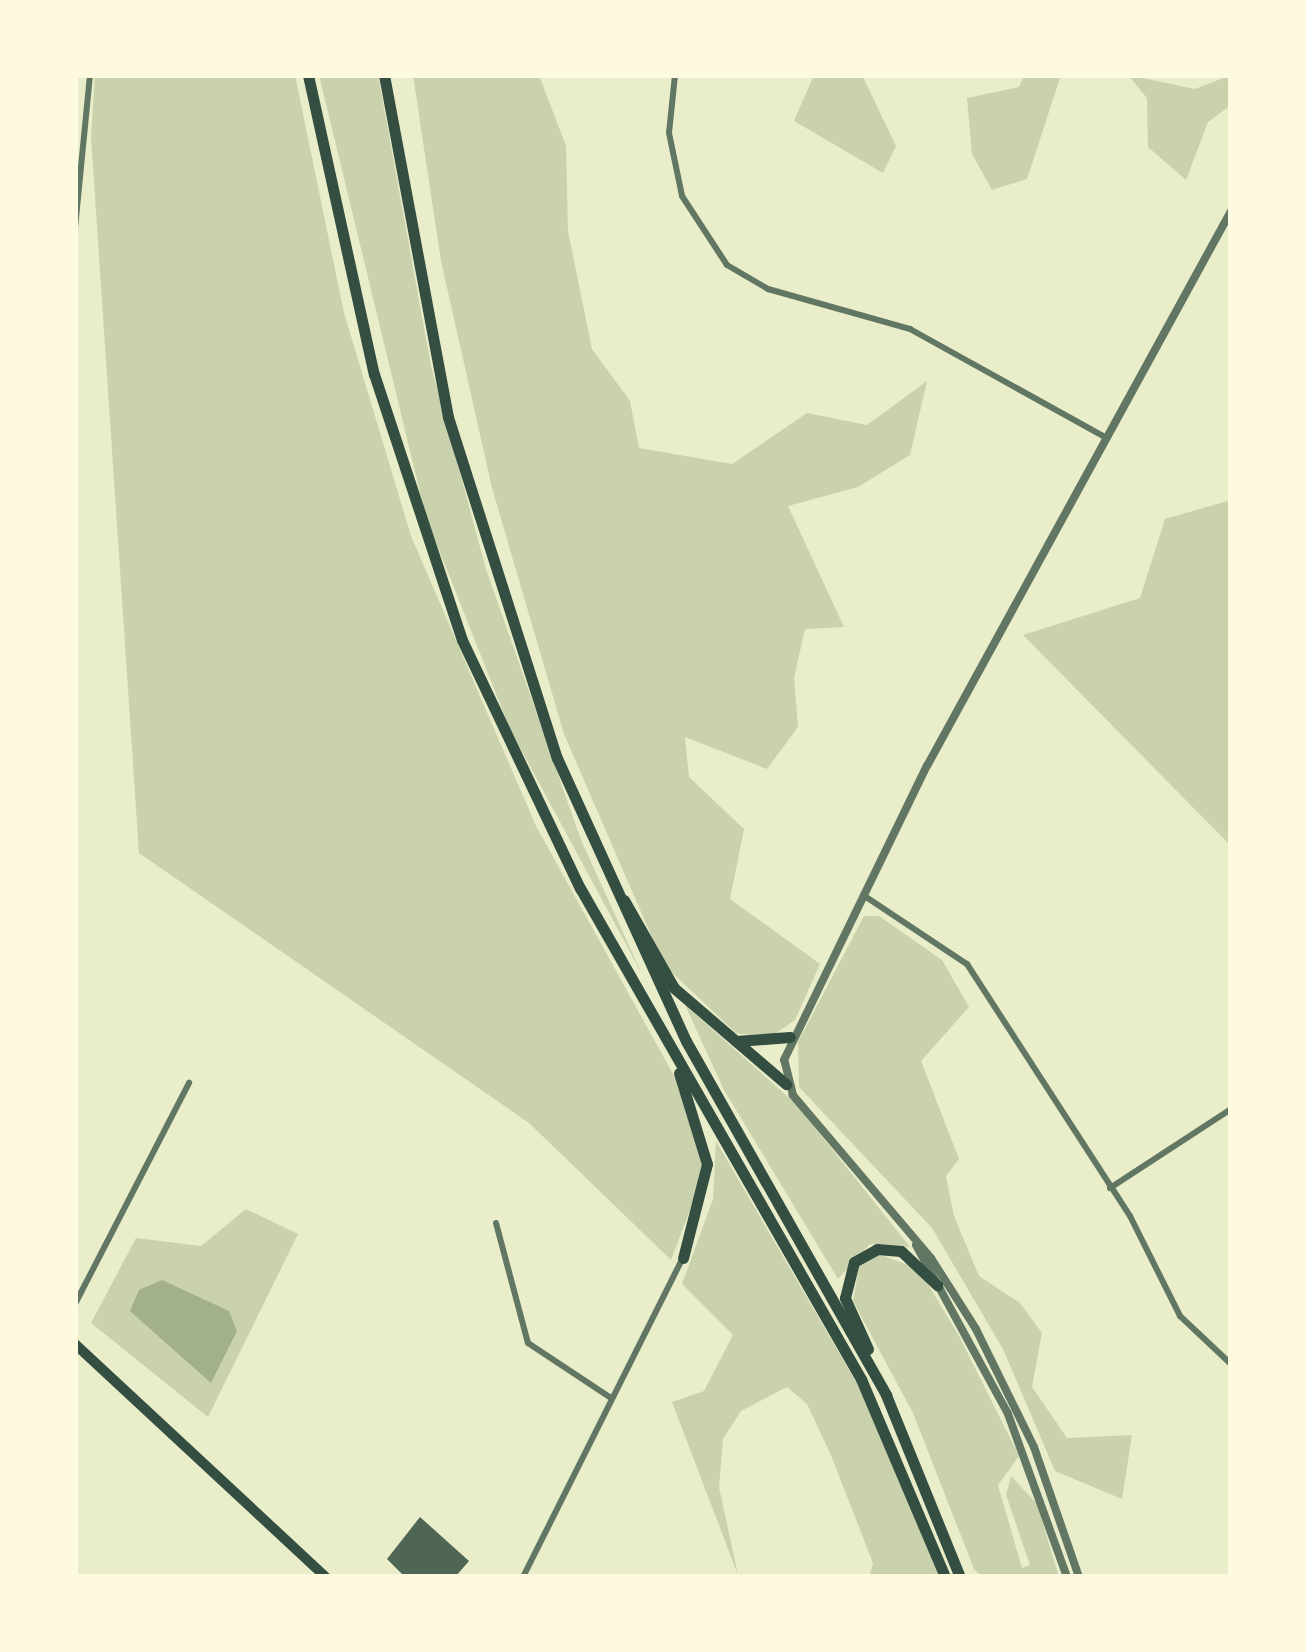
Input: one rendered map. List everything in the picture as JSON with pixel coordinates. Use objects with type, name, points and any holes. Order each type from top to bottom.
[{"type":"highway","points":[[308,75],[374,374],[448,603],[544,820],[861,1379],[945,1577]]},
{"type":"highway","points":[[384,75],[420,287],[469,495],[602,867],[686,1041],[886,1395]]},
{"type":"highway","points":[[602,867],[666,978],[731,1040],[786,1084]]},
{"type":"highway","points":[[662,1032],[706,1150],[704,1203],[682,1258]]},
{"type":"highway","points":[[731,1040],[790,1037]]},
{"type":"highway","points":[[937,1285],[890,1248],[866,1253],[846,1274],[847,1304],[960,1577]]},
{"type":"main road","points":[[75,1344],[326,1577]]},
{"type":"street","points":[[75,228],[90,75]]},
{"type":"street","points":[[675,75],[669,133],[682,196],[727,265],[768,289],[910,328],[1103,436]]},
{"type":"street","points":[[1079,1577],[1000,1372],[910,1234],[786,1084],[790,1037],[1103,436],[1231,211]]},
{"type":"street","points":[[863,895],[968,964],[1110,1188],[1180,1316],[1231,1364]]},
{"type":"street","points":[[75,1304],[189,1083]]},
{"type":"street","points":[[1110,1188],[1231,1109]]},
{"type":"street","points":[[496,1223],[528,1343],[610,1398]]},
{"type":"street","points":[[910,1234],[1008,1414],[1067,1577]]},
{"type":"street","points":[[523,1577],[682,1258]]},
{"type":"shaded area","points":[[95,75],[295,75],[344,313],[411,536],[536,826],[678,1083],[704,1173],[671,1260],[529,1123],[139,853],[91,137]]},
{"type":"shaded area","points":[[319,75],[378,75],[431,366],[486,569],[581,840],[642,974],[510,729],[426,517]]},
{"type":"shaded area","points":[[413,75],[539,75],[566,146],[568,231],[592,349],[630,401],[639,448],[732,464],[807,413],[867,425],[927,381],[910,455],[858,487],[788,506],[844,627],[805,629],[794,678],[798,727],[767,769],[685,737],[689,777],[744,829],[730,899],[820,964],[795,1020],[769,1038],[736,1033],[664,965],[564,734],[492,488],[441,261]]},
{"type":"shaded area","points":[[814,75],[862,75],[896,146],[883,173],[794,121]]},
{"type":"shaded area","points":[[1024,75],[1061,75],[1027,179],[992,190],[972,154],[967,98],[1019,87]]},
{"type":"shaded area","points":[[1128,75],[1195,89],[1231,75],[1231,105],[1208,122],[1186,180],[1148,147],[1147,98]]},
{"type":"shaded area","points":[[1231,500],[1231,846],[1023,635],[1140,598],[1165,519]]},
{"type":"shaded area","points":[[864,916],[879,916],[942,960],[969,1007],[921,1061],[959,1159],[946,1176],[954,1216],[979,1276],[1020,1303],[1042,1333],[1032,1387],[1067,1438],[1132,1435],[1122,1499],[1055,1471],[1003,1349],[932,1228],[799,1087],[798,1042]]},
{"type":"shaded area","points":[[685,1005],[796,1104],[910,1247],[870,1244],[838,1279],[724,1090]]},
{"type":"shaded area","points":[[716,1141],[871,1408],[939,1577],[869,1577],[873,1563],[830,1453],[807,1404],[787,1387],[741,1411],[723,1439],[719,1487],[738,1575],[672,1402],[704,1391],[733,1335],[682,1284],[713,1199]]},
{"type":"shaded area","points":[[246,1209],[298,1234],[208,1417],[91,1323],[136,1238],[201,1246]]},
{"type":"shaded area","points":[[878,1254],[919,1269],[959,1336],[1019,1456],[998,1485],[1022,1568],[1030,1565],[1006,1495],[1011,1476],[1037,1504],[1059,1577],[982,1577],[974,1569],[913,1413],[853,1301],[859,1267]]},
{"type":"shaded area","points":[[162,1280],[229,1311],[237,1331],[211,1383],[130,1311],[139,1290]]},
{"type":"building","points":[[420,1517],[469,1561],[456,1576],[405,1577],[387,1559]]}]
